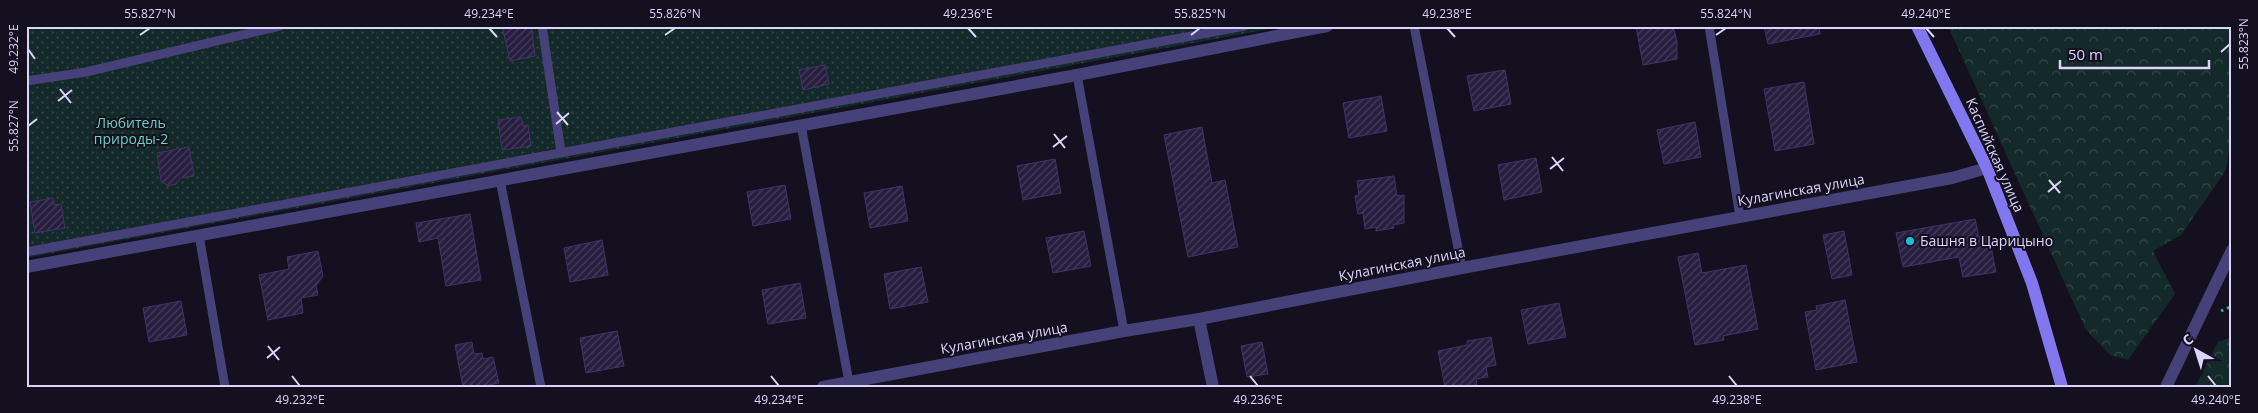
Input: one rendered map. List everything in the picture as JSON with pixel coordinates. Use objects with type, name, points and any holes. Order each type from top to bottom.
[{"type":"street","points":[[26,267],[1077,75],[1328,26]]},
{"type":"street","name":"Каспийская улица","points":[[1916,26],[1987,168],[2032,283],[2062,387]]},
{"type":"street","name":"Кулагинская улица","points":[[823,387],[1124,331],[1199,320],[1462,268],[1952,178],[1987,168]]},
{"type":"street","points":[[2166,387],[2232,250]]},
{"type":"street","points":[[1199,320],[1213,387]]},
{"type":"lane","points":[[26,81],[86,72],[280,26]]},
{"type":"lane","points":[[542,26],[561,152]]},
{"type":"lane","points":[[26,252],[1244,26]]},
{"type":"lane","points":[[1414,26],[1462,268]]},
{"type":"lane","points":[[1709,26],[1740,217]]},
{"type":"lane","points":[[1077,75],[1124,331]]},
{"type":"lane","points":[[801,124],[849,382]]},
{"type":"lane","points":[[500,180],[541,387]]},
{"type":"lane","points":[[199,235],[226,387]]},
{"type":"green space","name":"Любитель природы-2","points":[[26,26],[1285,26],[26,258]]},
{"type":"green space","points":[[1948,26],[2232,26],[2232,130],[2226,170],[2181,235],[2153,251],[2175,294],[2128,360],[2110,355],[2086,330]]},
{"type":"green space","points":[[2232,337],[2232,387],[2195,387],[2218,342]]},
{"type":"building","points":[[502,26],[531,26],[535,56],[510,61]]},
{"type":"building","points":[[1636,26],[1673,26],[1677,42],[1677,59],[1643,65]]},
{"type":"building","points":[[1764,26],[1819,26],[1820,34],[1768,44]]},
{"type":"building","points":[[825,65],[829,84],[803,90],[799,70]]},
{"type":"building","points":[[1505,70],[1511,104],[1474,111],[1467,76]]},
{"type":"building","points":[[1804,82],[1814,144],[1775,151],[1764,89]]},
{"type":"building","points":[[1381,96],[1387,131],[1349,138],[1343,103]]},
{"type":"building","points":[[521,117],[523,126],[528,125],[531,146],[502,150],[498,120]]},
{"type":"building","points":[[1695,122],[1701,157],[1664,164],[1657,130]]},
{"type":"building","points":[[1202,127],[1212,183],[1225,180],[1238,247],[1188,257],[1164,135]]},
{"type":"building","points":[[189,147],[194,176],[180,178],[176,184],[168,186],[161,181],[157,153]]},
{"type":"building","points":[[1536,158],[1542,192],[1504,200],[1498,165]]},
{"type":"building","points":[[1055,159],[1061,193],[1023,200],[1017,166]]},
{"type":"building","points":[[1394,176],[1397,196],[1404,195],[1404,223],[1393,225],[1394,228],[1376,231],[1376,227],[1365,229],[1363,213],[1358,214],[1355,196],[1359,195],[1357,181]]},
{"type":"building","points":[[785,185],[791,219],[753,226],[747,192]]},
{"type":"building","points":[[902,186],[908,221],[870,228],[864,193]]},
{"type":"building","points":[[53,198],[54,205],[61,204],[65,228],[35,233],[30,202]]},
{"type":"building","points":[[470,214],[481,280],[446,286],[438,238],[419,242],[416,223]]},
{"type":"building","points":[[1975,219],[1979,237],[1989,236],[1996,272],[1963,277],[1959,257],[1903,267],[1896,233]]},
{"type":"building","points":[[1084,231],[1091,266],[1053,273],[1046,238]]},
{"type":"building","points":[[1844,231],[1852,275],[1832,279],[1823,235]]},
{"type":"building","points":[[602,240],[608,275],[570,282],[564,248]]},
{"type":"building","points":[[318,251],[323,276],[316,286],[318,295],[301,298],[303,313],[268,320],[259,275],[289,269],[287,257]]},
{"type":"building","points":[[1698,253],[1702,273],[1746,265],[1758,329],[1723,336],[1724,340],[1695,345],[1678,257]]},
{"type":"building","points":[[921,267],[928,302],[890,309],[884,274]]},
{"type":"building","points":[[800,283],[806,318],[768,324],[762,290]]},
{"type":"building","points":[[1845,300],[1857,362],[1816,370],[1805,312],[1817,310],[1816,306]]},
{"type":"building","points":[[181,301],[187,335],[149,342],[143,308]]},
{"type":"building","points":[[1559,303],[1566,337],[1528,344],[1521,310]]},
{"type":"building","points":[[617,331],[624,366],[586,373],[580,338]]},
{"type":"building","points":[[1491,337],[1496,365],[1486,367],[1488,377],[1476,379],[1477,387],[1445,387],[1438,351],[1467,345],[1467,341]]},
{"type":"building","points":[[472,342],[474,354],[482,353],[483,359],[493,357],[499,383],[488,385],[488,387],[463,387],[455,345]]},
{"type":"building","points":[[1262,342],[1268,374],[1247,377],[1241,346]]},
{"type":"place","name":"Башня в Царицыно","points":[[1910,241]]}]
